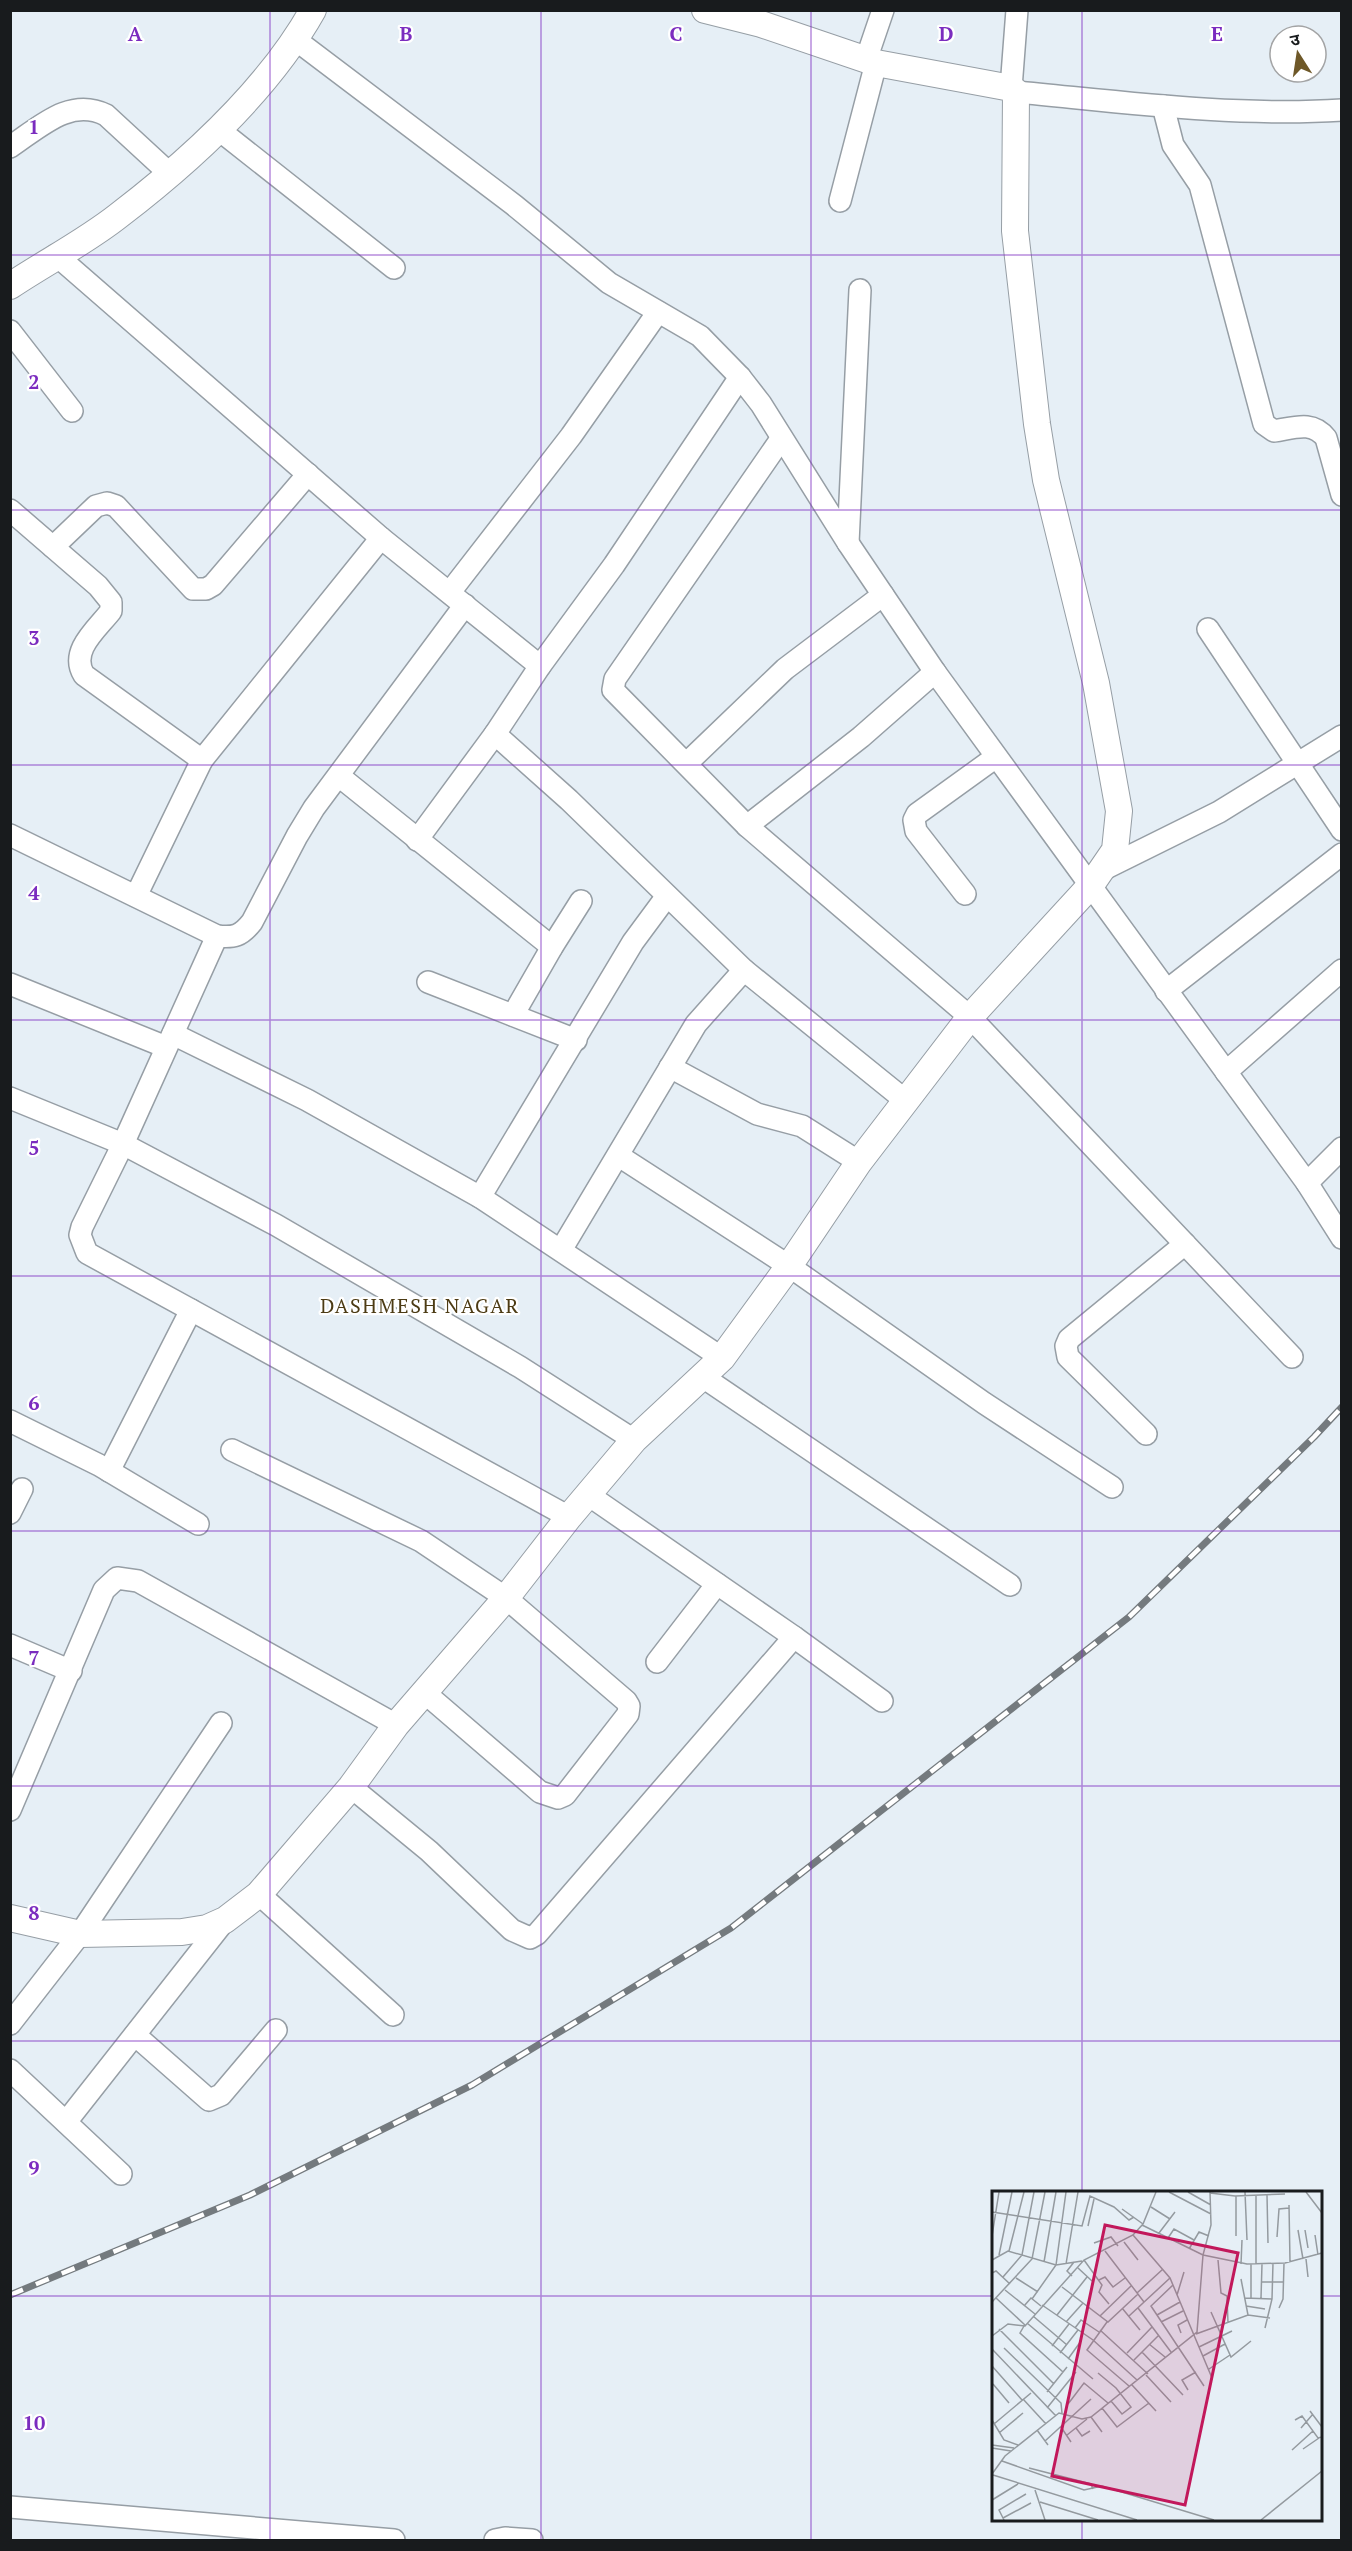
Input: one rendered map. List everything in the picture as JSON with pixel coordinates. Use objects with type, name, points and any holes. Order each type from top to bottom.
[{"type":"street","points":[[10,286],[117,217],[170,174],[258,87],[296,40],[313,10]]},
{"type":"street","points":[[705,10],[761,24],[871,61],[1013,90],[1163,106],[1278,111],[1341,110]]},
{"type":"street","points":[[840,201],[883,10]]},
{"type":"street","points":[[10,1918],[80,1934],[182,1932],[207,1928],[225,1920],[259,1894],[351,1787],[396,1725],[507,1598],[587,1494],[634,1440],[723,1358],[859,1162],[970,1017],[1096,877],[1114,849],[1119,811],[1096,683],[1046,480],[1037,424],[1015,231],[1013,90],[1017,10]]},
{"type":"street","points":[[296,40],[514,205],[609,284],[700,336],[740,377],[761,404],[848,543],[935,672],[996,757],[1096,877],[1166,991],[1307,1183],[1341,1238]]},
{"type":"street","points":[[1163,106],[1173,145],[1200,185],[1264,424],[1275,431],[1308,426],[1321,431],[1326,438],[1341,495]]},
{"type":"street","points":[[10,147],[44,124],[69,111],[82,108],[95,110],[106,115],[170,174]]},
{"type":"street","points":[[218,129],[394,268]]},
{"type":"street","points":[[56,255],[381,538],[540,666]]},
{"type":"street","points":[[848,543],[860,290]]},
{"type":"street","points":[[10,835],[217,936],[234,938],[243,933],[252,922],[314,808],[339,776],[458,598],[658,312]]},
{"type":"street","points":[[10,331],[72,411]]},
{"type":"street","points":[[417,840],[495,734],[540,666],[674,478],[740,377]]},
{"type":"street","points":[[781,439],[615,679],[613,690],[617,697],[687,763],[747,826],[970,1017],[1292,1357]]},
{"type":"street","points":[[53,547],[96,506],[107,503],[116,506],[193,589],[206,589],[213,585],[308,474]]},
{"type":"street","points":[[10,510],[98,586],[111,602],[111,611],[80,651],[80,668],[84,675],[202,760]]},
{"type":"street","points":[[136,896],[202,760],[381,538]]},
{"type":"street","points":[[687,763],[785,669],[883,595]]},
{"type":"street","points":[[1208,628],[1341,830]]},
{"type":"street","points":[[747,826],[861,737],[935,672]]},
{"type":"street","points":[[495,734],[569,800],[744,970],[906,1101]]},
{"type":"street","points":[[1096,877],[1219,812],[1341,736]]},
{"type":"street","points":[[965,894],[916,831],[915,820],[917,814],[996,757]]},
{"type":"street","points":[[339,776],[552,946]]},
{"type":"street","points":[[1166,991],[1341,854]]},
{"type":"street","points":[[480,1197],[633,942],[667,896]]},
{"type":"street","points":[[513,1015],[552,946],[581,901]]},
{"type":"street","points":[[217,936],[123,1144],[82,1227],[82,1244],[87,1253],[569,1517]]},
{"type":"street","points":[[561,1250],[670,1067],[709,1008],[744,970]]},
{"type":"street","points":[[1226,1072],[1341,970]]},
{"type":"street","points":[[428,982],[576,1040]]},
{"type":"street","points":[[10,984],[169,1041],[307,1100],[480,1197],[723,1358]]},
{"type":"street","points":[[670,1067],[756,1114],[802,1126],[859,1162]]},
{"type":"street","points":[[10,1098],[123,1144],[316,1248],[520,1367],[634,1440]]},
{"type":"street","points":[[1307,1183],[1341,1148]]},
{"type":"street","points":[[619,1156],[789,1266],[984,1403],[1112,1487]]},
{"type":"street","points":[[1146,1434],[1068,1357],[1066,1346],[1069,1339],[1185,1244]]},
{"type":"street","points":[[109,1471],[191,1310]]},
{"type":"street","points":[[704,1377],[1010,1585]]},
{"type":"street","points":[[10,1421],[109,1471],[198,1524]]},
{"type":"street","points":[[232,1450],[422,1541],[507,1598],[629,1706],[626,1720],[565,1795],[558,1798],[540,1792],[424,1693]]},
{"type":"street","points":[[10,1513],[22,1489]]},
{"type":"street","points":[[587,1494],[794,1637],[882,1701]]},
{"type":"street","points":[[10,1810],[104,1590],[117,1578],[138,1581],[396,1725]]},
{"type":"street","points":[[657,1662],[717,1584]]},
{"type":"street","points":[[351,1787],[429,1851],[512,1930],[531,1938],[537,1934],[794,1637]]},
{"type":"street","points":[[10,1645],[71,1671]]},
{"type":"street","points":[[10,2024],[80,1934],[221,1723]]},
{"type":"street","points":[[259,1894],[393,2015]]},
{"type":"street","points":[[66,2122],[225,1920]]},
{"type":"street","points":[[135,2034],[209,2100],[221,2096],[276,2030]]},
{"type":"street","points":[[10,2070],[121,2174]]},
{"type":"street","points":[[10,2507],[394,2541]]},
{"type":"street","points":[[495,2541],[504,2538],[532,2541]]},
{"type":"railway","points":[[10,2295],[250,2195],[472,2085],[731,1928],[1129,1617],[1342,1407]]},
{"type":"district","name":"DASHMESH NAGAR","points":[[420,1306]]}]
